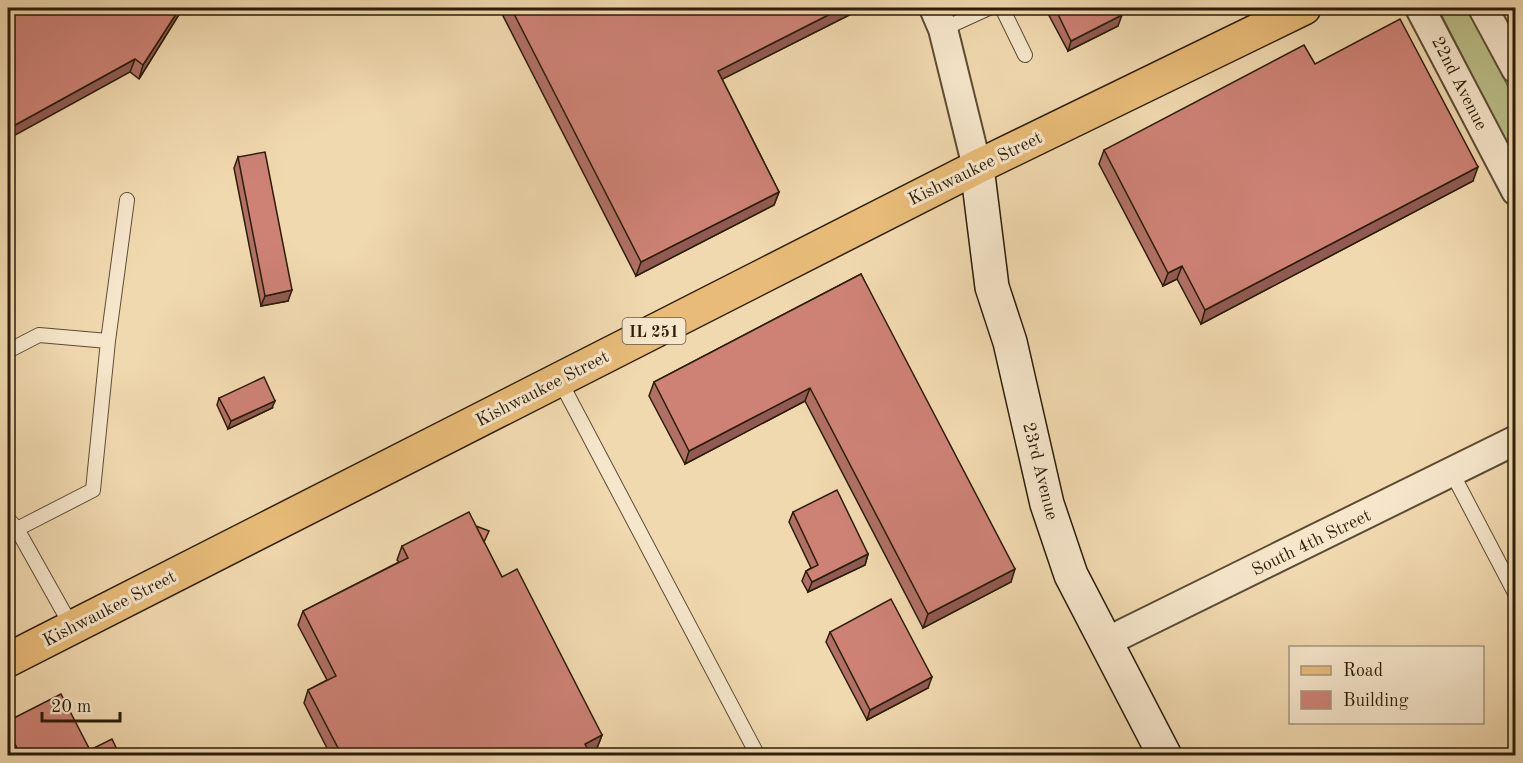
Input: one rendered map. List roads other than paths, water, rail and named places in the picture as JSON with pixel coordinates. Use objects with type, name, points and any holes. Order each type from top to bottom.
[{"type":"main road","name":"Kishwaukee Street","points":[[8,660],[977,167],[1304,8]]},
{"type":"street","name":"22nd Avenue","points":[[1420,8],[1515,191]]},
{"type":"street","points":[[1483,8],[1515,69]]},
{"type":"street","points":[[939,18],[977,167]]},
{"type":"street","name":"23rd Avenue","points":[[977,167],[992,288],[1010,342],[1047,504],[1071,575],[1165,756]]},
{"type":"street","name":"South 4th Street","points":[[1106,642],[1515,440]]},
{"type":"lane","points":[[939,18],[989,8]]},
{"type":"lane","points":[[1002,8],[1025,55]]},
{"type":"lane","points":[[72,627],[11,527],[93,490],[108,341],[127,200]]},
{"type":"lane","points":[[8,351],[39,335],[108,341]]},
{"type":"lane","points":[[560,379],[758,756]]},
{"type":"lane","points":[[1452,473],[1515,595]]}]
